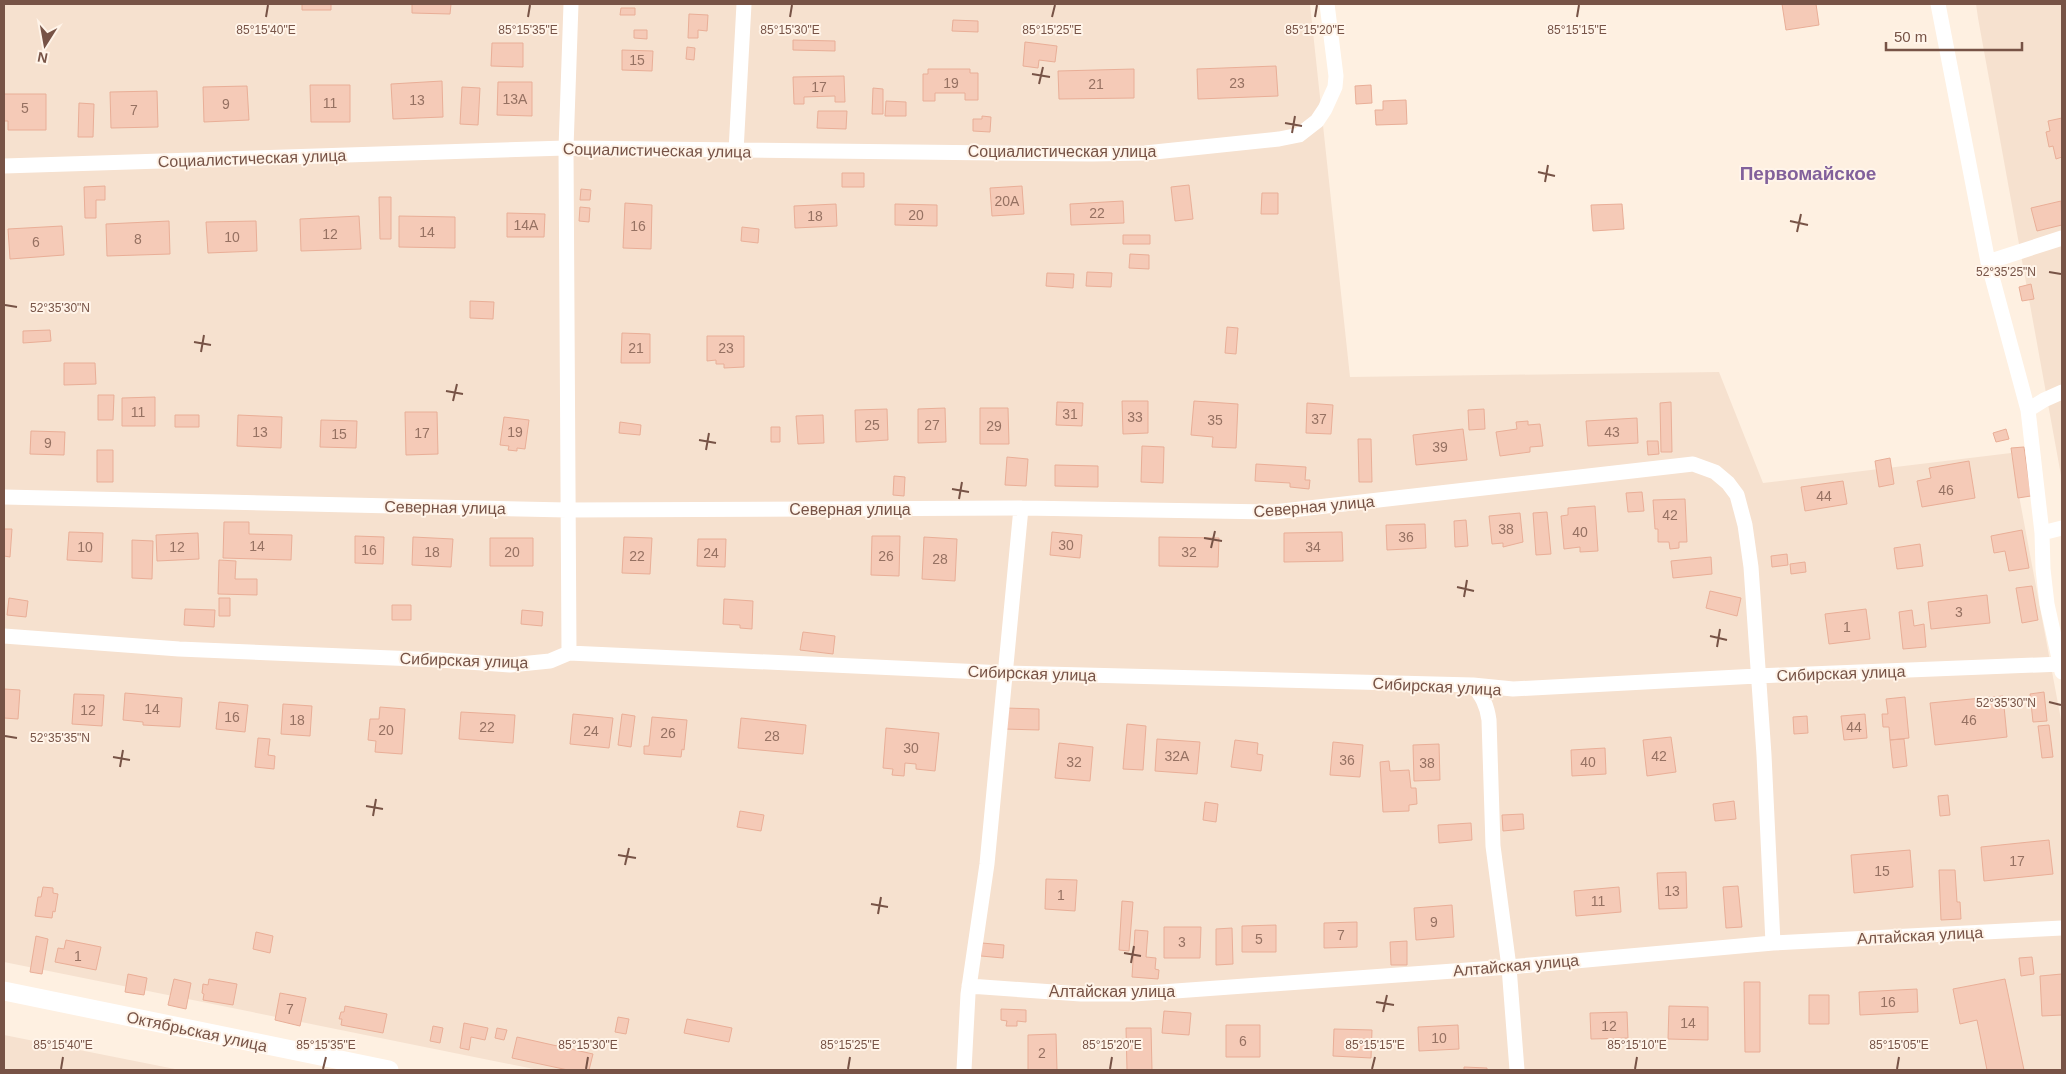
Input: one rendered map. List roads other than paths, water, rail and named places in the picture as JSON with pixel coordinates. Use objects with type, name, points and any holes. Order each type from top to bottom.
[{"type":"street","points":[[569,653],[566,148],[571,4]]},
{"type":"street","points":[[736,151],[744,4]]},
{"type":"street","name":"Социалистическая улица","points":[[4,166],[566,148],[736,151],[1145,153],[1288,138],[1308,129],[1317,121],[1335,87],[1336,76],[1327,4]]},
{"type":"street","points":[[1938,4],[1988,262],[2028,410],[2042,533],[2043,569],[2047,604],[2061,667]]},
{"type":"street","points":[[1988,262],[2062,238]]},
{"type":"street","points":[[2028,410],[2062,392]]},
{"type":"street","name":"Северная улица","points":[[4,497],[567,510],[1021,508],[1274,512],[1693,464],[1721,476],[1737,495],[1745,524],[1751,567],[1758,676]]},
{"type":"street","points":[[964,1070],[969,986],[986,864],[1021,508]]},
{"type":"street","points":[[2042,533],[2062,528]]},
{"type":"street","name":"Сибирская улица","points":[[4,636],[179,649],[440,660],[510,665],[550,662],[569,653],[1005,673],[1473,685],[1496,689],[1533,689],[1758,676],[2061,667]]},
{"type":"street","points":[[1758,676],[1764,755],[1773,943]]},
{"type":"street","points":[[1473,685],[1481,695],[1487,708],[1489,720],[1493,846],[1509,967],[1517,1070]]},
{"type":"street","name":"Алтайская улица","points":[[969,986],[1081,994],[1134,994],[1509,967],[1773,943],[2062,928]]},
{"type":"street","name":"Октябрьская улица","points":[[4,991],[389,1070]]},
{"type":"district","name":"Первомайское","points":[[1808,173]]}]
